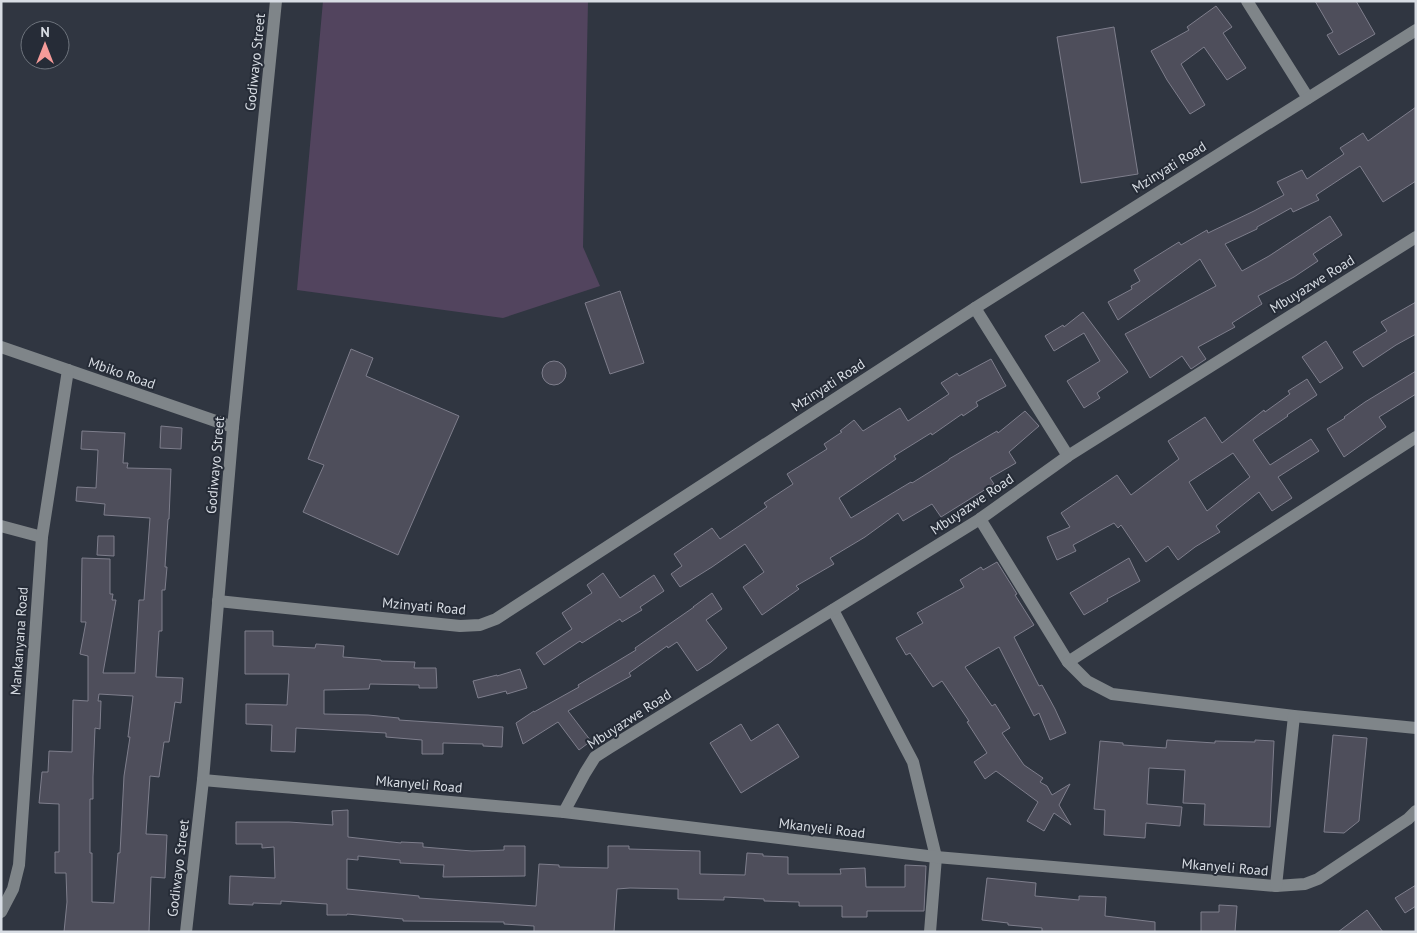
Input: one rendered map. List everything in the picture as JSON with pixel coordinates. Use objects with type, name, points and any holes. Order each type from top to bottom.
[{"type":"street","name":"Godiwayo Street","points":[[186,932],[204,780],[233,427],[276,1]]},
{"type":"street","points":[[1247,1],[1308,98]]},
{"type":"street","name":"Mzinyati Road","points":[[218,601],[460,626],[480,626],[496,619],[975,308],[1416,30]]},
{"type":"street","name":"Mbuyazwe Road","points":[[564,812],[595,758],[609,748],[980,519],[1068,456],[1416,237]]},
{"type":"street","points":[[975,308],[1068,456]]},
{"type":"street","name":"Mbiko Road","points":[[1,347],[233,427]]},
{"type":"street","name":"Mankanyana Road","points":[[1,912],[12,889],[19,865],[42,537],[68,370]]},
{"type":"street","points":[[1068,662],[1416,437]]},
{"type":"street","points":[[980,519],[1068,662],[1087,680],[1112,694],[1294,716],[1416,728]]},
{"type":"street","points":[[1,526],[42,537]]},
{"type":"street","points":[[833,610],[913,762],[936,858],[930,932]]},
{"type":"street","points":[[1276,886],[1294,716]]},
{"type":"street","name":"Mkanyeli Road","points":[[204,780],[564,812],[936,858],[1276,886],[1305,884],[1318,879],[1413,819]]},
{"type":"shaded area","points":[[323,1],[588,1],[583,247],[600,286],[503,318],[297,290]]},
{"type":"building","points":[[1315,1],[1356,1],[1375,34],[1339,55],[1327,35],[1333,32]]},
{"type":"building","points":[[1216,6],[1232,27],[1223,33],[1246,68],[1227,80],[1204,47],[1181,64],[1205,105],[1190,114],[1167,80],[1151,51],[1189,30],[1187,27]]},
{"type":"building","points":[[1114,27],[1138,174],[1081,183],[1057,37]]},
{"type":"building","points":[[1416,107],[1416,181],[1383,202],[1360,166],[1316,195],[1319,200],[1293,212],[1291,208],[1257,227],[1257,229],[1225,244],[1242,271],[1269,256],[1330,216],[1342,235],[1313,254],[1318,261],[1294,277],[1258,296],[1262,304],[1232,323],[1235,327],[1198,347],[1206,359],[1191,369],[1182,356],[1150,378],[1125,334],[1216,286],[1200,259],[1118,320],[1108,302],[1132,289],[1131,286],[1140,281],[1134,270],[1179,242],[1181,245],[1207,230],[1208,233],[1284,195],[1277,182],[1302,170],[1307,179],[1344,154],[1340,148],[1363,133],[1368,141]]},
{"type":"building","points":[[620,291],[644,363],[610,374],[585,303]]},
{"type":"building","points":[[1416,302],[1416,334],[1363,367],[1353,352],[1387,331],[1381,322]]},
{"type":"building","points":[[1083,312],[1128,372],[1097,393],[1100,398],[1084,408],[1067,381],[1100,361],[1084,333],[1054,351],[1045,336],[1063,325],[1064,327]]},
{"type":"building","points":[[1326,341],[1343,368],[1320,383],[1302,357]]},
{"type":"building","points":[[351,349],[373,358],[366,376],[459,416],[398,555],[303,512],[324,465],[308,459]]},
{"type":"building","points":[[991,359],[1006,386],[976,402],[978,406],[963,416],[962,414],[932,435],[931,433],[894,456],[896,459],[839,498],[851,518],[997,431],[998,433],[1025,411],[1039,426],[1009,452],[1016,463],[990,478],[994,484],[941,517],[932,504],[903,521],[898,513],[865,537],[830,558],[834,564],[796,586],[799,589],[762,615],[743,587],[764,572],[745,544],[680,587],[671,574],[682,566],[674,554],[712,528],[720,539],[767,507],[764,503],[793,484],[787,474],[827,449],[824,444],[842,432],[840,431],[854,420],[863,431],[900,408],[908,421],[949,394],[941,383],[957,373],[959,376]]},
{"type":"building","points":[[554,361],[563,364],[566,373],[563,382],[554,385],[545,382],[542,373],[545,364]]},
{"type":"building","points":[[1416,371],[1416,394],[1379,417],[1386,427],[1344,457],[1327,429],[1365,402]]},
{"type":"building","points":[[1307,379],[1317,395],[1253,440],[1270,465],[1311,439],[1319,451],[1278,477],[1292,498],[1272,511],[1259,492],[1216,526],[1220,532],[1178,560],[1168,546],[1146,562],[1121,525],[1118,528],[1114,523],[1073,545],[1076,551],[1057,560],[1047,537],[1070,527],[1061,513],[1117,475],[1131,495],[1179,459],[1168,441],[1205,417],[1222,443],[1264,410],[1265,412],[1290,394],[1288,391]],"holes":[[[1233,453],[1250,477],[1207,511],[1189,482]]]},
{"type":"building","points":[[161,426],[182,428],[181,449],[160,448]]},
{"type":"building","points":[[82,431],[125,433],[123,463],[128,463],[127,468],[171,469],[165,567],[167,567],[165,590],[162,590],[162,631],[159,631],[156,677],[183,678],[181,703],[175,702],[169,742],[164,742],[159,777],[150,776],[146,834],[167,835],[165,878],[151,877],[149,932],[64,932],[67,902],[66,873],[55,873],[55,852],[59,852],[59,804],[39,803],[42,772],[48,772],[49,751],[72,752],[73,700],[88,701],[88,656],[80,654],[86,622],[81,622],[82,558],[110,559],[110,594],[113,594],[112,600],[116,600],[103,673],[135,673],[139,600],[144,600],[150,518],[104,515],[105,504],[76,501],[77,487],[96,488],[98,450],[81,449]],"holes":[[[99,694],[133,696],[128,737],[130,737],[124,776],[120,853],[118,853],[114,903],[92,902],[90,799],[93,799],[95,728],[100,729],[101,701],[98,701]]]},
{"type":"building","points":[[98,536],[114,536],[114,556],[97,555]]},
{"type":"building","points":[[1129,558],[1140,581],[1107,599],[1108,601],[1084,615],[1070,593]]},
{"type":"building","points":[[997,562],[1034,625],[1014,637],[1039,686],[1042,685],[1055,709],[1066,733],[1050,740],[1039,713],[1034,716],[999,647],[965,667],[992,706],[995,704],[1010,728],[1002,733],[1024,765],[1043,778],[1040,782],[1047,786],[1052,795],[1070,784],[1059,805],[1071,825],[1054,813],[1044,831],[1027,821],[1038,802],[996,771],[985,779],[974,762],[987,753],[967,722],[969,721],[942,681],[933,687],[910,653],[906,655],[896,638],[923,623],[917,613],[964,587],[960,580],[981,567],[983,570]]},
{"type":"building","points":[[603,573],[620,598],[654,575],[664,591],[640,607],[642,610],[622,622],[620,619],[582,643],[580,641],[544,665],[536,653],[572,629],[562,613],[592,593],[587,585]]},
{"type":"building","points":[[712,593],[722,609],[706,620],[727,648],[711,662],[697,671],[677,642],[668,648],[667,646],[629,673],[631,676],[568,711],[591,741],[579,750],[558,722],[523,744],[516,723],[579,687],[578,685],[636,650],[635,648]]},
{"type":"building","points":[[245,631],[273,631],[273,646],[315,648],[316,644],[344,646],[343,657],[415,662],[414,668],[436,668],[437,688],[419,688],[419,685],[370,684],[369,689],[324,690],[324,714],[368,715],[399,718],[399,720],[503,727],[502,747],[483,746],[483,744],[443,743],[443,754],[422,754],[422,740],[386,737],[386,733],[296,728],[295,752],[271,751],[272,725],[246,724],[246,704],[287,705],[289,674],[245,674]]},
{"type":"building","points":[[520,669],[527,688],[507,694],[506,691],[478,698],[473,681]]},
{"type":"building","points":[[741,724],[751,741],[778,724],[799,757],[741,793],[710,743]]},
{"type":"building","points":[[1333,735],[1367,738],[1359,821],[1344,833],[1324,832]]},
{"type":"building","points":[[1167,740],[1215,743],[1215,741],[1274,741],[1270,827],[1204,825],[1205,804],[1183,803],[1185,770],[1149,768],[1147,804],[1182,807],[1180,826],[1146,823],[1145,838],[1104,835],[1105,810],[1094,809],[1100,741],[1123,743],[1123,745],[1166,748]]},
{"type":"building","points":[[348,810],[348,837],[401,843],[423,843],[423,847],[472,851],[504,850],[504,846],[525,846],[525,876],[443,877],[444,865],[400,863],[400,860],[358,856],[358,860],[347,859],[347,889],[419,896],[419,898],[536,906],[539,864],[559,865],[559,867],[608,868],[608,846],[629,846],[629,849],[700,851],[700,874],[745,875],[747,853],[788,857],[788,874],[841,874],[840,869],[865,868],[866,887],[905,887],[905,865],[926,866],[924,911],[867,911],[867,917],[842,917],[842,906],[799,906],[799,902],[724,897],[724,900],[678,899],[678,889],[630,888],[617,889],[614,932],[534,932],[534,926],[504,924],[504,922],[403,921],[403,919],[347,914],[327,915],[327,904],[281,901],[281,904],[229,904],[230,876],[275,878],[274,847],[262,848],[262,844],[236,844],[236,822],[289,822],[333,825],[332,811]]},
{"type":"building","points":[[987,878],[1036,883],[1035,896],[1079,900],[1079,896],[1106,897],[1105,916],[1155,922],[1155,932],[1042,932],[1042,928],[1008,925],[1008,923],[982,920]]},
{"type":"building","points":[[1416,885],[1416,906],[1405,913],[1395,898]]},
{"type":"building","points":[[1219,905],[1237,906],[1235,932],[1201,932],[1201,912],[1219,912]]},
{"type":"building","points":[[1367,910],[1383,932],[1338,932]]}]
